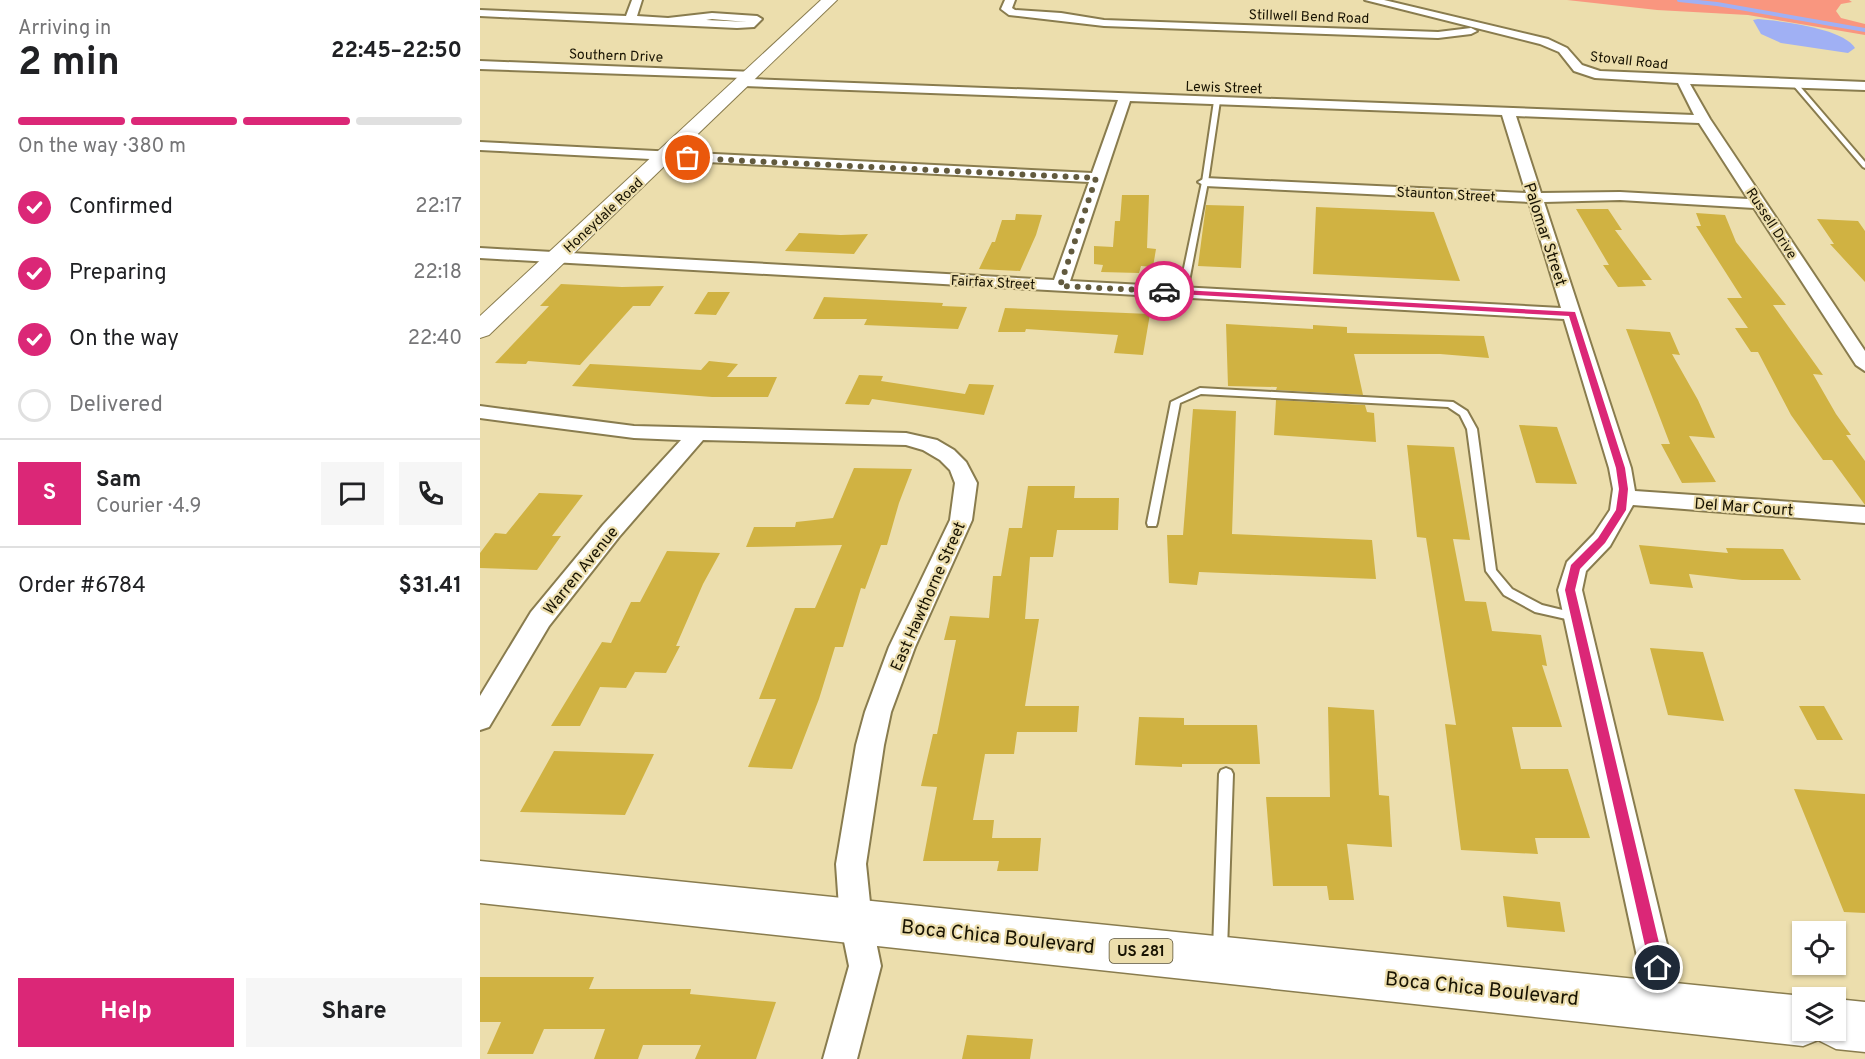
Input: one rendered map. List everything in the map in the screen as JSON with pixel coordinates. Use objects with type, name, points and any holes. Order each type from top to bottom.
[{"type":"main road","name":"Boca Chica Boulevard","points":[[480,882],[1792,1020]]},
{"type":"main road","points":[[1846,1025],[1865,1027]]},
{"type":"street","points":[[630,19],[637,0]]},
{"type":"street","name":"Honeydale Road","points":[[480,330],[830,0]]},
{"type":"street","name":"Stillwell Bend Road","points":[[1010,0],[1006,9],[1013,13],[1061,16],[1104,23],[1438,35],[1461,34],[1478,27]]},
{"type":"street","name":"Stovall Road","points":[[1370,0],[1555,45],[1563,50],[1578,68],[1589,73],[1682,80],[1865,86]]},
{"type":"street","points":[[480,14],[737,25],[754,23],[757,19],[712,16],[668,21]]},
{"type":"street","name":"Southern Drive","points":[[480,65],[747,79]]},
{"type":"street","name":"Lewis Street","points":[[747,79],[1125,98],[1703,119]]},
{"type":"street","name":"Russell Drive","points":[[1682,80],[1703,119],[1865,364]]},
{"type":"street","points":[[1060,286],[1125,98]]},
{"type":"street","name":"Palomar Street","points":[[1508,112],[1620,468],[1623,497],[1621,510],[1602,540],[1575,568],[1570,590],[1654,948],[1665,1007]]},
{"type":"street","points":[[480,146],[1096,178]]},
{"type":"street","name":"Staunton Street","points":[[1205,182],[1534,198],[1620,196],[1760,204]]},
{"type":"street","name":"Fairfax Street","points":[[480,252],[1572,314]]},
{"type":"street","name":"East Hawthorne Street","points":[[480,412],[633,432],[906,439],[930,445],[947,455],[959,467],[966,483],[961,520],[902,647],[878,712],[870,745],[851,864],[856,922],[865,966],[840,1059]]},
{"type":"street","name":"Warren Avenue","points":[[480,719],[540,619],[611,531],[698,433]]},
{"type":"street","name":"Del Mar Court","points":[[1623,497],[1865,515]]},
{"type":"lane","points":[[1795,84],[1865,166]]},
{"type":"lane","points":[[1183,292],[1205,182],[1217,101]]},
{"type":"lane","points":[[1152,523],[1176,402],[1188,394],[1200,391],[1450,404],[1464,413],[1472,429],[1491,571],[1508,592],[1539,609],[1575,617]]},
{"type":"lane","points":[[1219,960],[1226,774]]},
{"type":"shaded area","points":[[1567,0],[1849,0],[1852,2],[1841,4],[1836,11],[1841,18],[1865,24],[1865,35],[1748,15],[1657,10]]},
{"type":"water","points":[[1753,20],[1825,31],[1838,35],[1855,48],[1848,53],[1781,43],[1761,34]]},
{"type":"building","points":[[1122,195],[1149,195],[1147,248],[1156,249],[1153,267],[1141,266],[1139,273],[1101,272],[1103,265],[1094,264],[1094,246],[1113,247],[1115,221],[1120,221]]},
{"type":"building","points":[[1206,205],[1244,206],[1241,268],[1198,266]]},
{"type":"building","points":[[1316,207],[1434,212],[1460,281],[1313,274]]},
{"type":"building","points":[[1576,209],[1608,209],[1622,230],[1615,230],[1652,280],[1642,280],[1646,286],[1618,287],[1603,265],[1609,265]]},
{"type":"building","points":[[1696,213],[1725,215],[1736,242],[1786,305],[1773,305],[1823,375],[1813,374],[1851,435],[1846,435],[1865,461],[1865,505],[1832,460],[1823,460],[1791,415],[1758,352],[1751,352],[1735,328],[1748,328],[1727,298],[1742,298],[1696,226],[1701,226]]},
{"type":"building","points":[[1016,214],[1042,215],[1020,271],[979,269],[992,242],[995,242],[1002,220],[1015,220]]},
{"type":"building","points":[[1817,219],[1858,221],[1865,231],[1865,282],[1830,244],[1834,244]]},
{"type":"building","points":[[799,233],[868,234],[854,254],[785,251]]},
{"type":"building","points":[[561,284],[622,287],[664,286],[650,306],[633,306],[580,365],[528,361],[526,364],[495,363],[549,306],[540,306]]},
{"type":"building","points":[[708,292],[730,292],[716,315],[694,314]]},
{"type":"building","points":[[824,297],[943,303],[942,306],[967,307],[958,329],[864,325],[867,319],[813,319]]},
{"type":"building","points":[[1005,308],[1150,314],[1143,355],[1114,353],[1118,335],[1026,329],[1025,332],[998,332]]},
{"type":"building","points":[[1226,324],[1313,329],[1313,325],[1347,327],[1347,333],[1484,336],[1489,358],[1440,354],[1354,354],[1363,395],[1276,390],[1277,387],[1228,386]]},
{"type":"building","points":[[1626,329],[1670,332],[1680,355],[1672,354],[1698,400],[1715,438],[1689,436],[1716,482],[1682,483],[1661,444],[1670,444]]},
{"type":"building","points":[[709,361],[738,364],[727,377],[777,377],[768,397],[712,397],[572,386],[590,364],[701,370]]},
{"type":"building","points":[[859,375],[883,376],[881,381],[965,394],[969,384],[994,385],[984,415],[872,399],[869,405],[845,404]]},
{"type":"building","points":[[1276,400],[1365,405],[1367,412],[1374,413],[1376,442],[1274,435]]},
{"type":"building","points":[[1193,409],[1236,411],[1232,534],[1372,540],[1376,579],[1199,572],[1197,585],[1169,583],[1167,535],[1183,535]]},
{"type":"building","points":[[1519,425],[1557,427],[1577,484],[1536,483]]},
{"type":"building","points":[[1407,445],[1454,447],[1470,540],[1453,539],[1465,601],[1486,602],[1492,631],[1541,635],[1547,666],[1542,665],[1562,727],[1512,727],[1521,769],[1568,769],[1590,838],[1535,838],[1538,854],[1461,850],[1445,724],[1456,725],[1426,538],[1417,537]]},
{"type":"building","points":[[854,468],[912,469],[887,545],[881,545],[865,589],[861,588],[843,647],[835,647],[819,699],[792,769],[748,767],[776,699],[759,699],[795,608],[815,608],[842,545],[746,547],[754,527],[795,527],[796,522],[833,518]]},
{"type":"building","points":[[1028,486],[1075,486],[1074,498],[1119,498],[1118,530],[1057,530],[1053,557],[1030,557],[1025,619],[1039,619],[1025,706],[1079,706],[1077,732],[1017,732],[1014,754],[985,754],[973,820],[994,820],[992,838],[1041,838],[1038,871],[997,871],[999,861],[923,861],[937,787],[921,786],[933,734],[937,734],[956,640],[944,640],[950,616],[989,618],[993,576],[1001,576],[1009,528],[1022,528]]},
{"type":"building","points":[[539,493],[583,495],[552,536],[561,536],[537,570],[480,568],[480,553],[495,533],[506,534]]},
{"type":"building","points":[[1639,545],[1728,553],[1726,548],[1783,549],[1801,580],[1742,580],[1689,574],[1693,588],[1650,584]]},
{"type":"building","points":[[667,551],[720,553],[703,584],[676,646],[680,646],[666,673],[635,672],[626,688],[600,687],[580,726],[551,726],[602,642],[611,643],[631,602],[640,602]]},
{"type":"building","points":[[1650,648],[1703,652],[1724,721],[1668,715]]},
{"type":"building","points":[[1799,706],[1824,706],[1843,740],[1817,740]]},
{"type":"building","points":[[1328,707],[1374,710],[1379,795],[1389,796],[1392,847],[1347,844],[1354,900],[1329,900],[1327,886],[1273,886],[1266,797],[1330,797]]},
{"type":"building","points":[[1139,717],[1184,718],[1184,725],[1257,725],[1260,764],[1182,764],[1182,767],[1135,765]]},
{"type":"building","points":[[554,751],[654,754],[625,815],[520,812]]},
{"type":"building","points":[[1794,789],[1865,794],[1865,913],[1844,912]]},
{"type":"building","points":[[1503,896],[1560,902],[1565,932],[1507,927]]},
{"type":"building","points":[[480,977],[594,977],[589,989],[691,989],[690,994],[776,1002],[756,1059],[695,1059],[701,1045],[643,1045],[638,1059],[594,1059],[605,1029],[544,1029],[533,1054],[487,1054],[501,1022],[480,1022]]},
{"type":"building","points":[[967,1035],[1033,1039],[1030,1059],[962,1059]]},
{"type":"waterway","points":[[1679,0],[1717,4],[1865,30]]},
{"type":"way so far","points":[[688,158],[1096,178],[1060,286],[1164,291]]},
{"type":"route","points":[[1164,291],[1572,314],[1620,468],[1624,489],[1621,510],[1602,540],[1581,559],[1575,568],[1570,590],[1658,968]]}]
